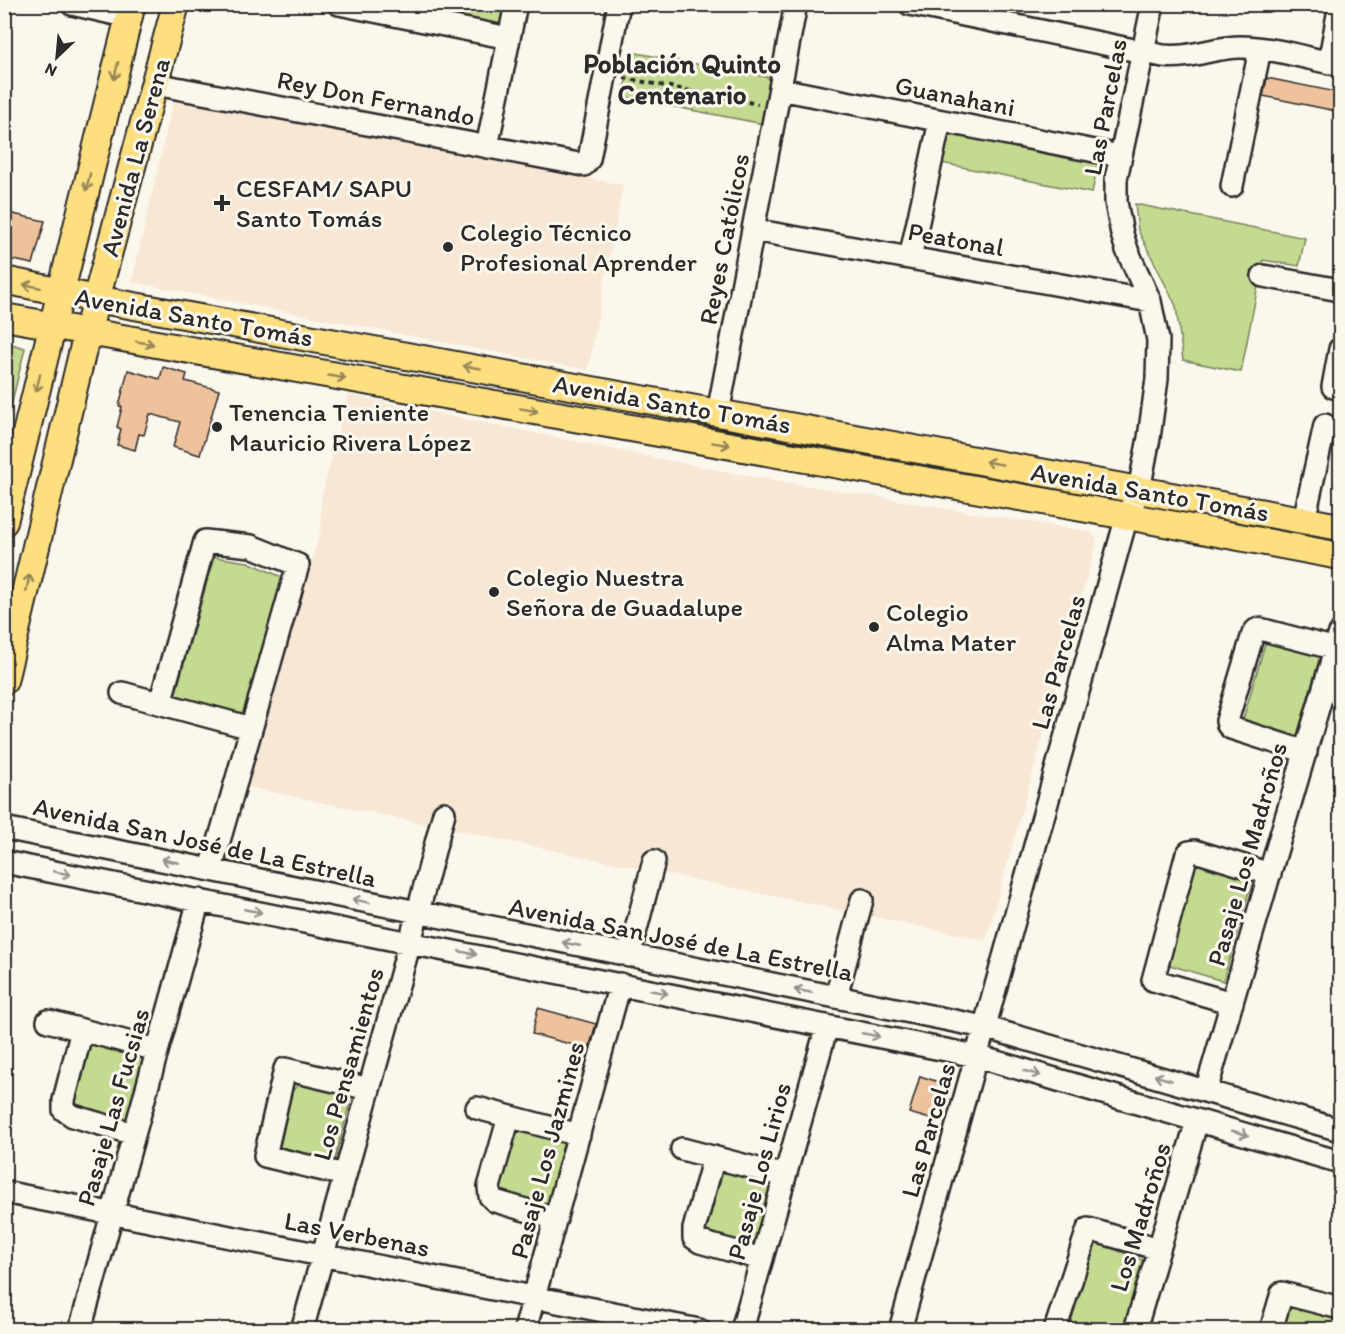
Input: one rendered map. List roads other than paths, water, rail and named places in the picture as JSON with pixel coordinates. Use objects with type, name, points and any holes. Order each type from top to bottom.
[{"type":"main road","name":"Avenida La Serena","points":[[4,681],[92,314],[176,4]]},
{"type":"main road","name":"Avenida La Serena","points":[[4,522],[131,11]]},
{"type":"main road","name":"Avenida Santo Tomás","points":[[4,280],[57,307],[1341,556]]},
{"type":"main road","name":"Avenida Santo Tomás","points":[[4,317],[57,307],[718,412],[1341,527]]},
{"type":"street","points":[[72,4],[131,11]]},
{"type":"street","points":[[339,4],[509,38]]},
{"type":"street","points":[[487,147],[516,4]]},
{"type":"street","name":"Rey Don Fernando","points":[[155,84],[581,165],[586,164],[589,159],[619,4]]},
{"type":"street","name":"Reyes Católicos","points":[[718,412],[796,4]]},
{"type":"street","points":[[909,4],[1143,52],[1180,57],[1229,48],[1260,49],[1335,64],[1340,4]]},
{"type":"street","name":"Las Parcelas","points":[[900,1329],[1127,516],[1139,490],[1157,379],[1158,340],[1150,301],[1126,250],[1116,202],[1116,179],[1153,4]]},
{"type":"street","points":[[1232,186],[1260,49]]},
{"type":"street","name":"Guanahani","points":[[778,98],[940,121],[1120,156]]},
{"type":"street","points":[[910,258],[940,121]]},
{"type":"street","name":"Peatonal","points":[[753,230],[1150,301]]},
{"type":"street","points":[[1263,276],[1341,290]]},
{"type":"street","points":[[1333,387],[1341,349]]},
{"type":"street","points":[[1304,520],[1325,425]]},
{"type":"street","points":[[160,703],[205,541],[251,546],[298,565],[211,869]]},
{"type":"street","points":[[1306,752],[1228,725],[1237,688],[1256,630],[1338,641]]},
{"type":"street","name":"Pasaje Los Madroños","points":[[1206,1091],[1338,641]]},
{"type":"street","points":[[122,693],[251,728]]},
{"type":"street","name":"Los Pensamientos","points":[[302,1329],[444,813]]},
{"type":"street","name":"Avenida San José de La Estrella","points":[[4,828],[211,869],[418,914],[984,1027],[1341,1130]]},
{"type":"street","points":[[1232,1003],[1153,980],[1186,857],[1190,852],[1195,851],[1270,874]]},
{"type":"street","points":[[628,956],[654,861]]},
{"type":"street","points":[[4,862],[976,1056],[1341,1162]]},
{"type":"street","name":"Pasaje Las Fucsias","points":[[80,1329],[199,900]]},
{"type":"street","points":[[836,997],[862,900]]},
{"type":"street","name":"Pasaje Los Jazmines","points":[[525,1329],[620,984]]},
{"type":"street","points":[[48,1021],[157,1050]]},
{"type":"street","name":"Pasaje Los Lirios","points":[[742,1329],[827,1026]]},
{"type":"street","points":[[82,1030],[64,1100],[64,1110],[73,1116],[134,1134]]},
{"type":"street","points":[[345,1175],[265,1156],[285,1070],[369,1089]]},
{"type":"street","points":[[477,1108],[579,1136]]},
{"type":"street","points":[[509,1117],[489,1187],[490,1196],[495,1201],[556,1219]]},
{"type":"street","name":"Los Madroños","points":[[1135,1329],[1197,1121]]},
{"type":"street","points":[[682,1149],[785,1176]]},
{"type":"street","points":[[714,1157],[694,1229],[694,1238],[700,1242],[762,1259]]},
{"type":"street","name":"Las Verbenas","points":[[4,1192],[699,1329]]},
{"type":"street","points":[[1055,1329],[1088,1230],[1159,1249]]},
{"type":"street","points":[[1271,1329],[1282,1293],[1341,1308]]},
{"type":"place","name":"CESFAM/ SAPU Santo Tomás","points":[[222,203]]},
{"type":"place","name":"Colegio Técnico Profesional Aprender","points":[[448,247]]},
{"type":"place","name":"Tenencia Teniente Mauricio Rivera López","points":[[217,427]]},
{"type":"place","name":"Colegio Nuestra Señora de Guadalupe","points":[[494,592]]},
{"type":"place","name":"Colegio Alma Mater","points":[[874,627]]},
{"type":"district","name":"Población Quinto Centenario","points":[[682,80]]}]
